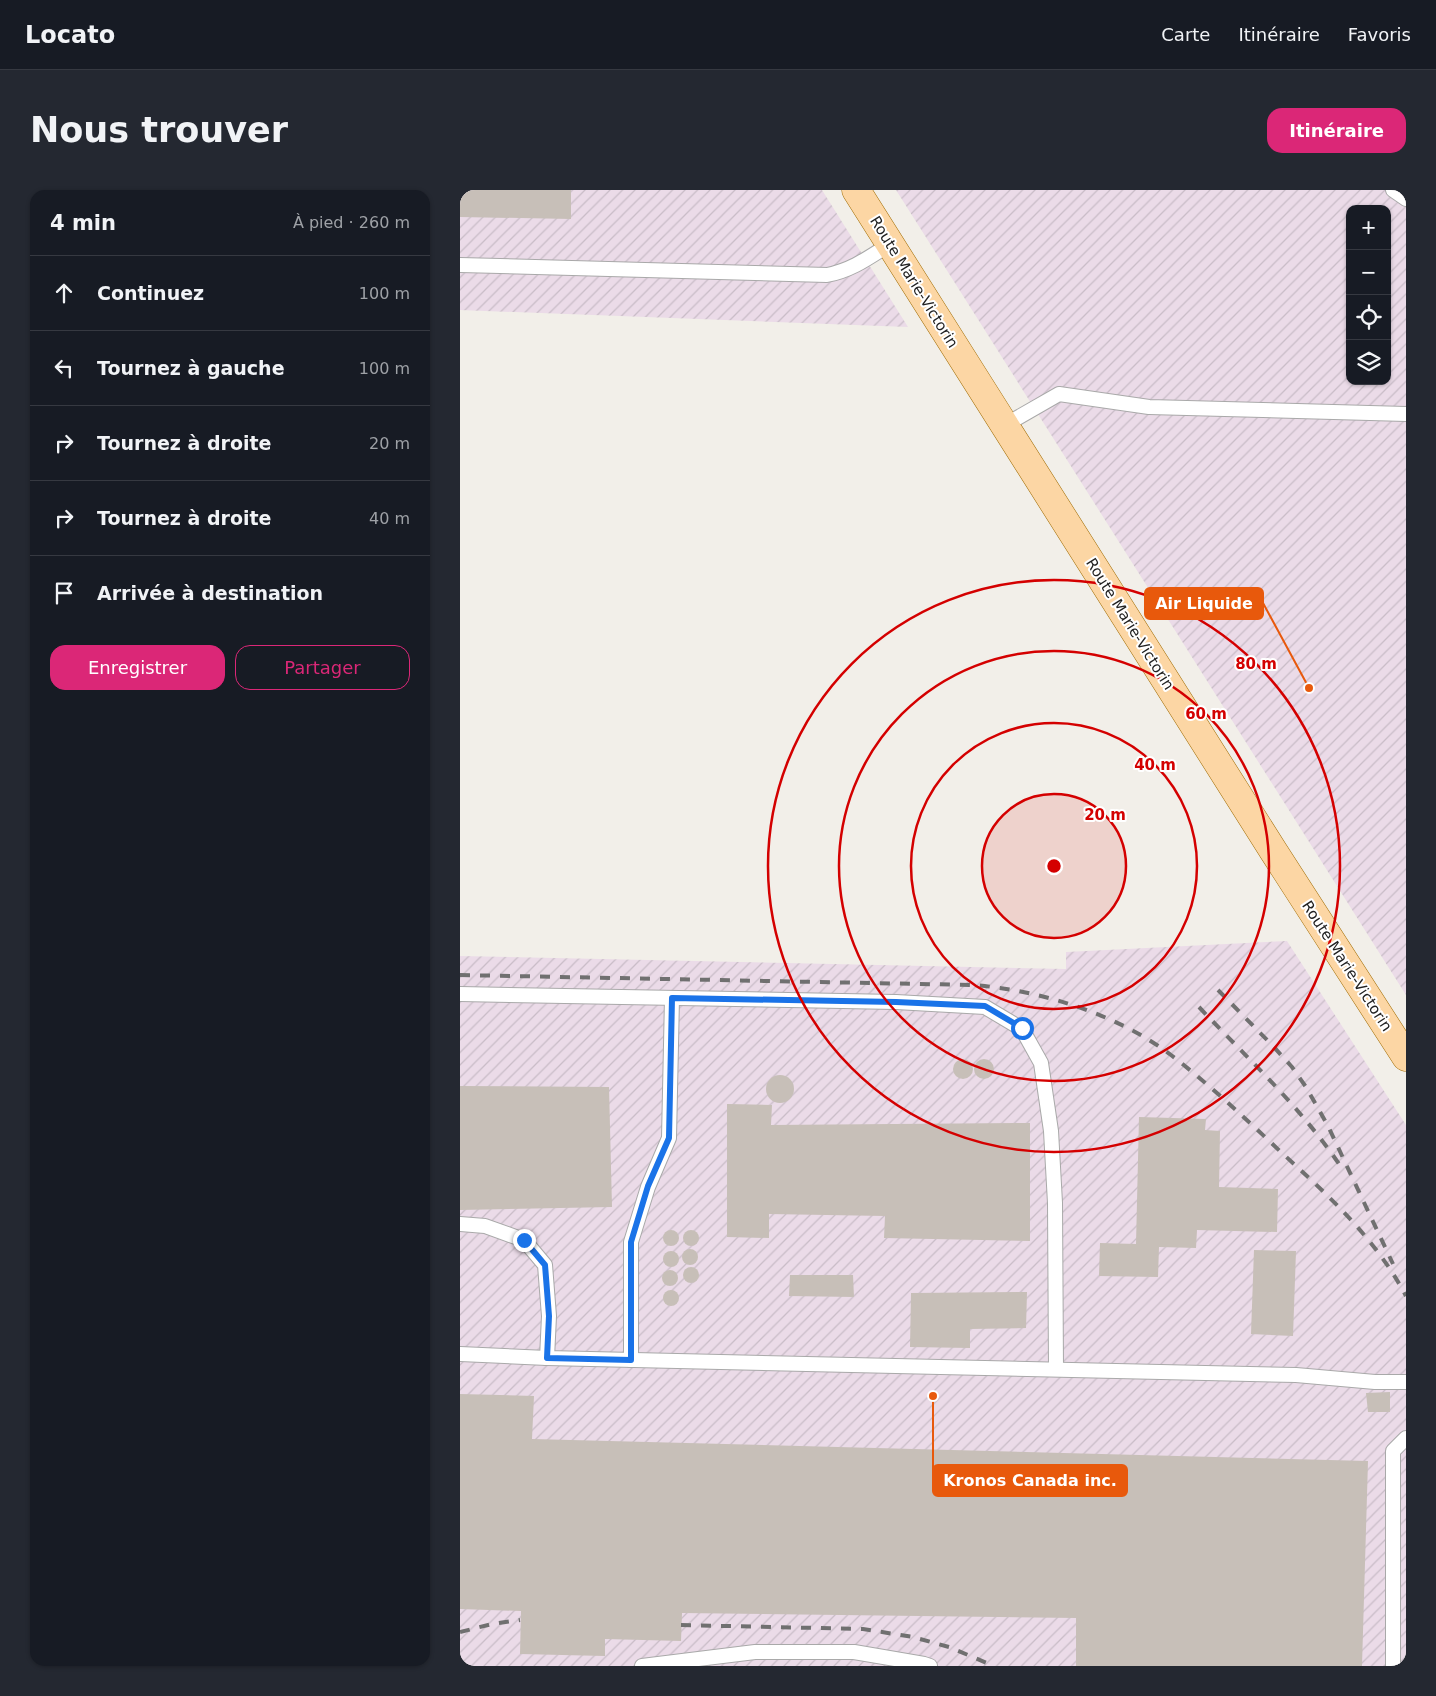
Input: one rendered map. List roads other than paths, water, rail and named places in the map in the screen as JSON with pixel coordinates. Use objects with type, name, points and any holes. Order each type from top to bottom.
[{"type":"main road","name":"Route Marie-Victorin","points":[[856,190],[1274,852],[1405,1053]]},
{"type":"lane","points":[[1393,190],[1406,199]]},
{"type":"lane","points":[[460,265],[827,275],[843,272],[890,244]]},
{"type":"lane","points":[[1005,425],[1059,394],[1149,407],[1406,414]]},
{"type":"lane","points":[[460,994],[896,1002],[985,1006],[1022,1028],[1040,1063],[1051,1131],[1055,1204],[1056,1369]]},
{"type":"lane","points":[[631,1360],[631,1242],[648,1186],[669,1138],[672,998]]},
{"type":"lane","points":[[460,1224],[485,1226],[524,1240],[545,1265],[549,1316],[547,1358]]},
{"type":"lane","points":[[460,1354],[547,1358],[1296,1375],[1375,1382],[1406,1382]]},
{"type":"lane","points":[[1393,1666],[1393,1451],[1406,1438]]},
{"type":"lane","points":[[642,1666],[755,1652],[854,1652],[930,1666]]},
{"type":"railway","points":[[460,975],[973,985],[1025,992],[1077,1006],[1127,1027],[1150,1040],[1214,1090],[1317,1185],[1350,1219],[1381,1256],[1406,1296]]},
{"type":"railway","points":[[1218,990],[1273,1046],[1292,1067],[1306,1087],[1328,1126],[1393,1264]]},
{"type":"railway","points":[[1199,1007],[1311,1126],[1343,1170]]},
{"type":"railway","points":[[460,1632],[492,1624],[520,1620]]},
{"type":"railway","points":[[681,1625],[863,1629],[913,1637],[949,1647],[994,1666]]},
{"type":"place","name":"Air Liquide","points":[[1309,688]]},
{"type":"place","name":"Kronos Canada inc.","points":[[933,1396]]}]
